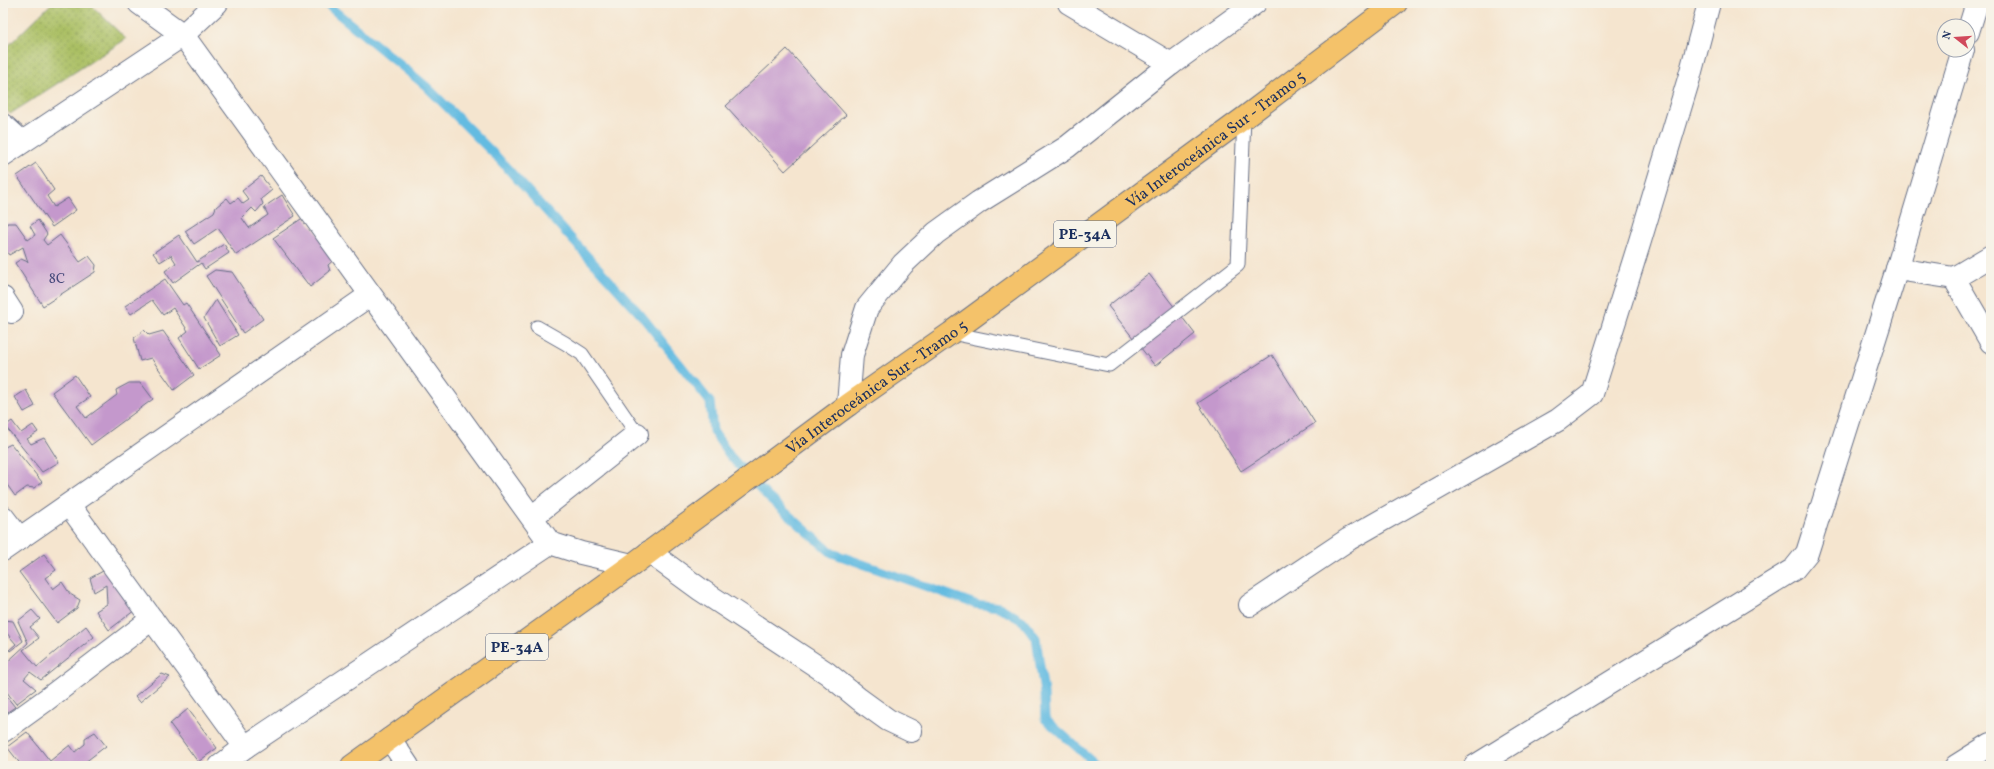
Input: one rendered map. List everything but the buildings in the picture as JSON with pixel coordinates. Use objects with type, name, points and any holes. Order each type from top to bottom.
[{"type":"highway","name":"Vía Interoceánica Sur - Tramo 5","points":[[352,766],[640,559],[848,405],[951,333],[1244,118],[1396,3]]},
{"type":"street","points":[[139,3],[183,35],[550,543],[581,553],[640,559],[701,590],[828,673],[859,699],[888,720],[911,731]]},
{"type":"street","points":[[3,155],[183,35],[218,3]]},
{"type":"street","points":[[1069,3],[1171,64]]},
{"type":"street","points":[[848,405],[852,355],[867,308],[903,264],[936,233],[979,202],[1067,147],[1171,64],[1255,3]]},
{"type":"street","points":[[1250,605],[1349,539],[1558,420],[1592,394],[1645,226],[1710,3]]},
{"type":"street","points":[[1972,18],[1977,3]]},
{"type":"street","points":[[1475,766],[1794,569],[1807,553],[1897,268],[1961,58]]},
{"type":"street","points":[[3,125],[22,142]]},
{"type":"street","points":[[1897,268],[1954,278],[1991,256]]},
{"type":"street","points":[[1954,278],[1991,342]]},
{"type":"street","points":[[3,517],[11,545],[370,295]]},
{"type":"street","points":[[532,517],[637,434]]},
{"type":"street","points":[[69,506],[245,747]]},
{"type":"street","points":[[220,766],[245,747],[550,543]]},
{"type":"street","points":[[3,731],[152,619]]},
{"type":"street","points":[[390,738],[408,766]]},
{"type":"street","points":[[1956,766],[1991,744]]},
{"type":"lane","points":[[951,333],[1109,365],[1238,265],[1244,118]]},
{"type":"lane","points":[[537,327],[582,354],[637,434]]},
{"type":"green space","points":[[52,3],[89,3],[126,39],[10,114],[3,107],[3,51]]},
{"type":"waterway","points":[[325,3],[426,86],[497,157],[641,315],[710,402],[713,431],[730,456],[768,497],[832,553],[975,604],[999,607],[1023,621],[1036,638],[1044,693],[1045,719],[1098,766]]}]
